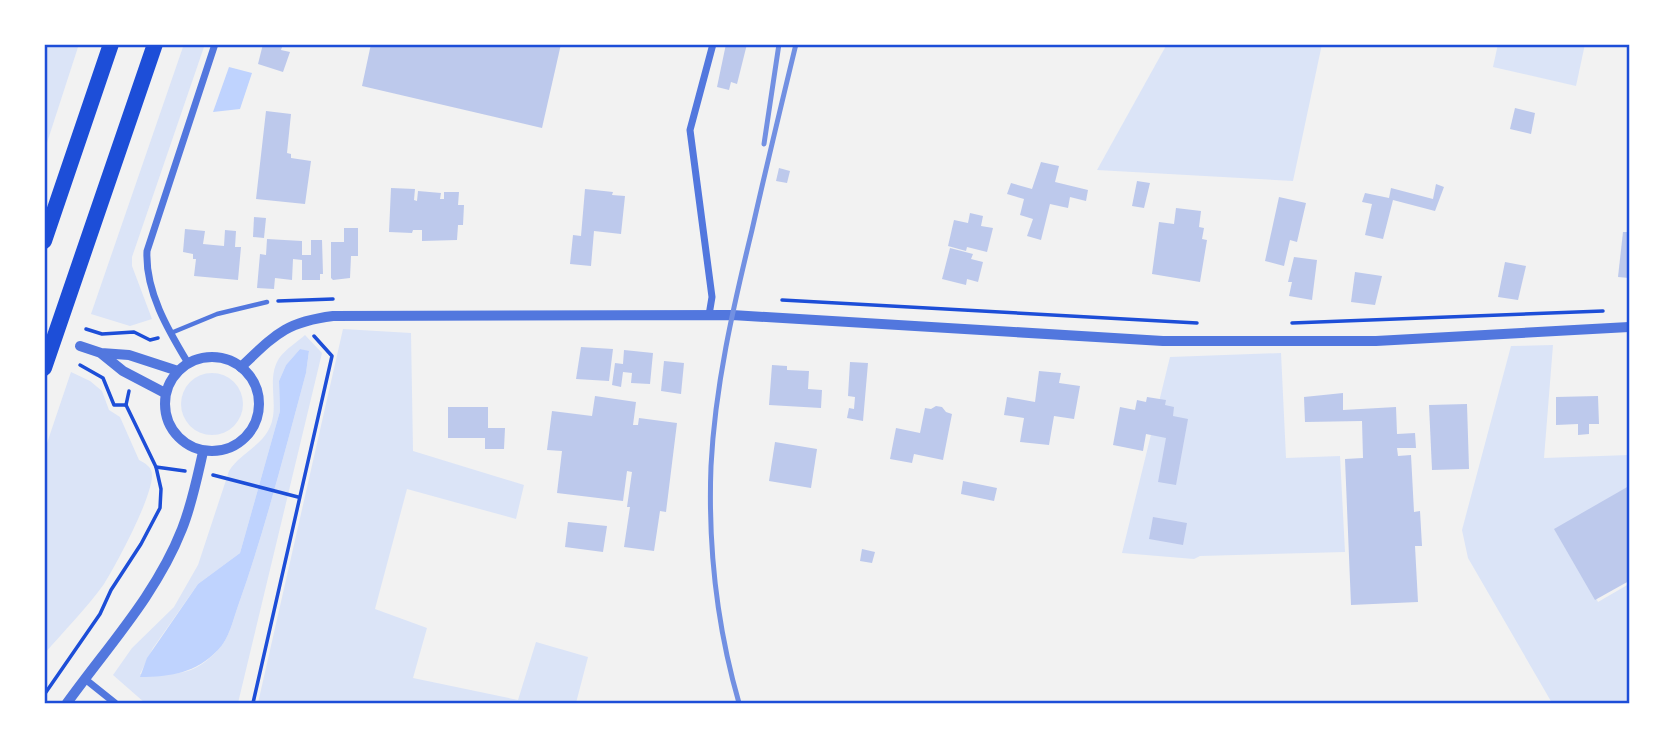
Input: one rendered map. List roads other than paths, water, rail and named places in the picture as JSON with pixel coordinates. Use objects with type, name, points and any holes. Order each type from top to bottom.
[{"type":"highway","points":[[44,241],[111,44]]},
{"type":"highway","points":[[44,368],[155,44]]},
{"type":"street","points":[[188,363],[154,297],[147,251],[215,44]]},
{"type":"street","points":[[709,315],[712,297],[690,130],[713,44]]},
{"type":"street","points":[[241,367],[283,330],[308,319],[333,316],[709,315],[1163,341],[1376,341],[1629,327]]},
{"type":"street","points":[[80,345],[101,353],[129,355],[178,371]]},
{"type":"street","points":[[101,353],[123,370],[164,393]]},
{"type":"street","points":[[217,357],[241,367],[257,388],[259,412],[255,424],[240,442],[218,451],[203,452],[184,444],[166,415],[164,393],[178,371],[198,359],[217,357]]},
{"type":"street","points":[[67,703],[142,605],[171,554],[189,510],[203,452]]},
{"type":"street","points":[[85,679],[115,703]]},
{"type":"lane","points":[[171,334],[217,314],[267,302]]},
{"type":"water","points":[[229,67],[252,73],[240,109],[213,112]]},
{"type":"water","points":[[300,349],[309,351],[306,373],[266,519],[228,635],[210,658],[192,669],[172,675],[140,677],[147,658],[198,584],[240,553],[280,411],[279,381],[286,365]]},
{"type":"railway","points":[[764,144],[779,44]]},
{"type":"railway","points":[[739,703],[725,645],[713,556],[710,496],[713,436],[732,318],[796,44]]}]
